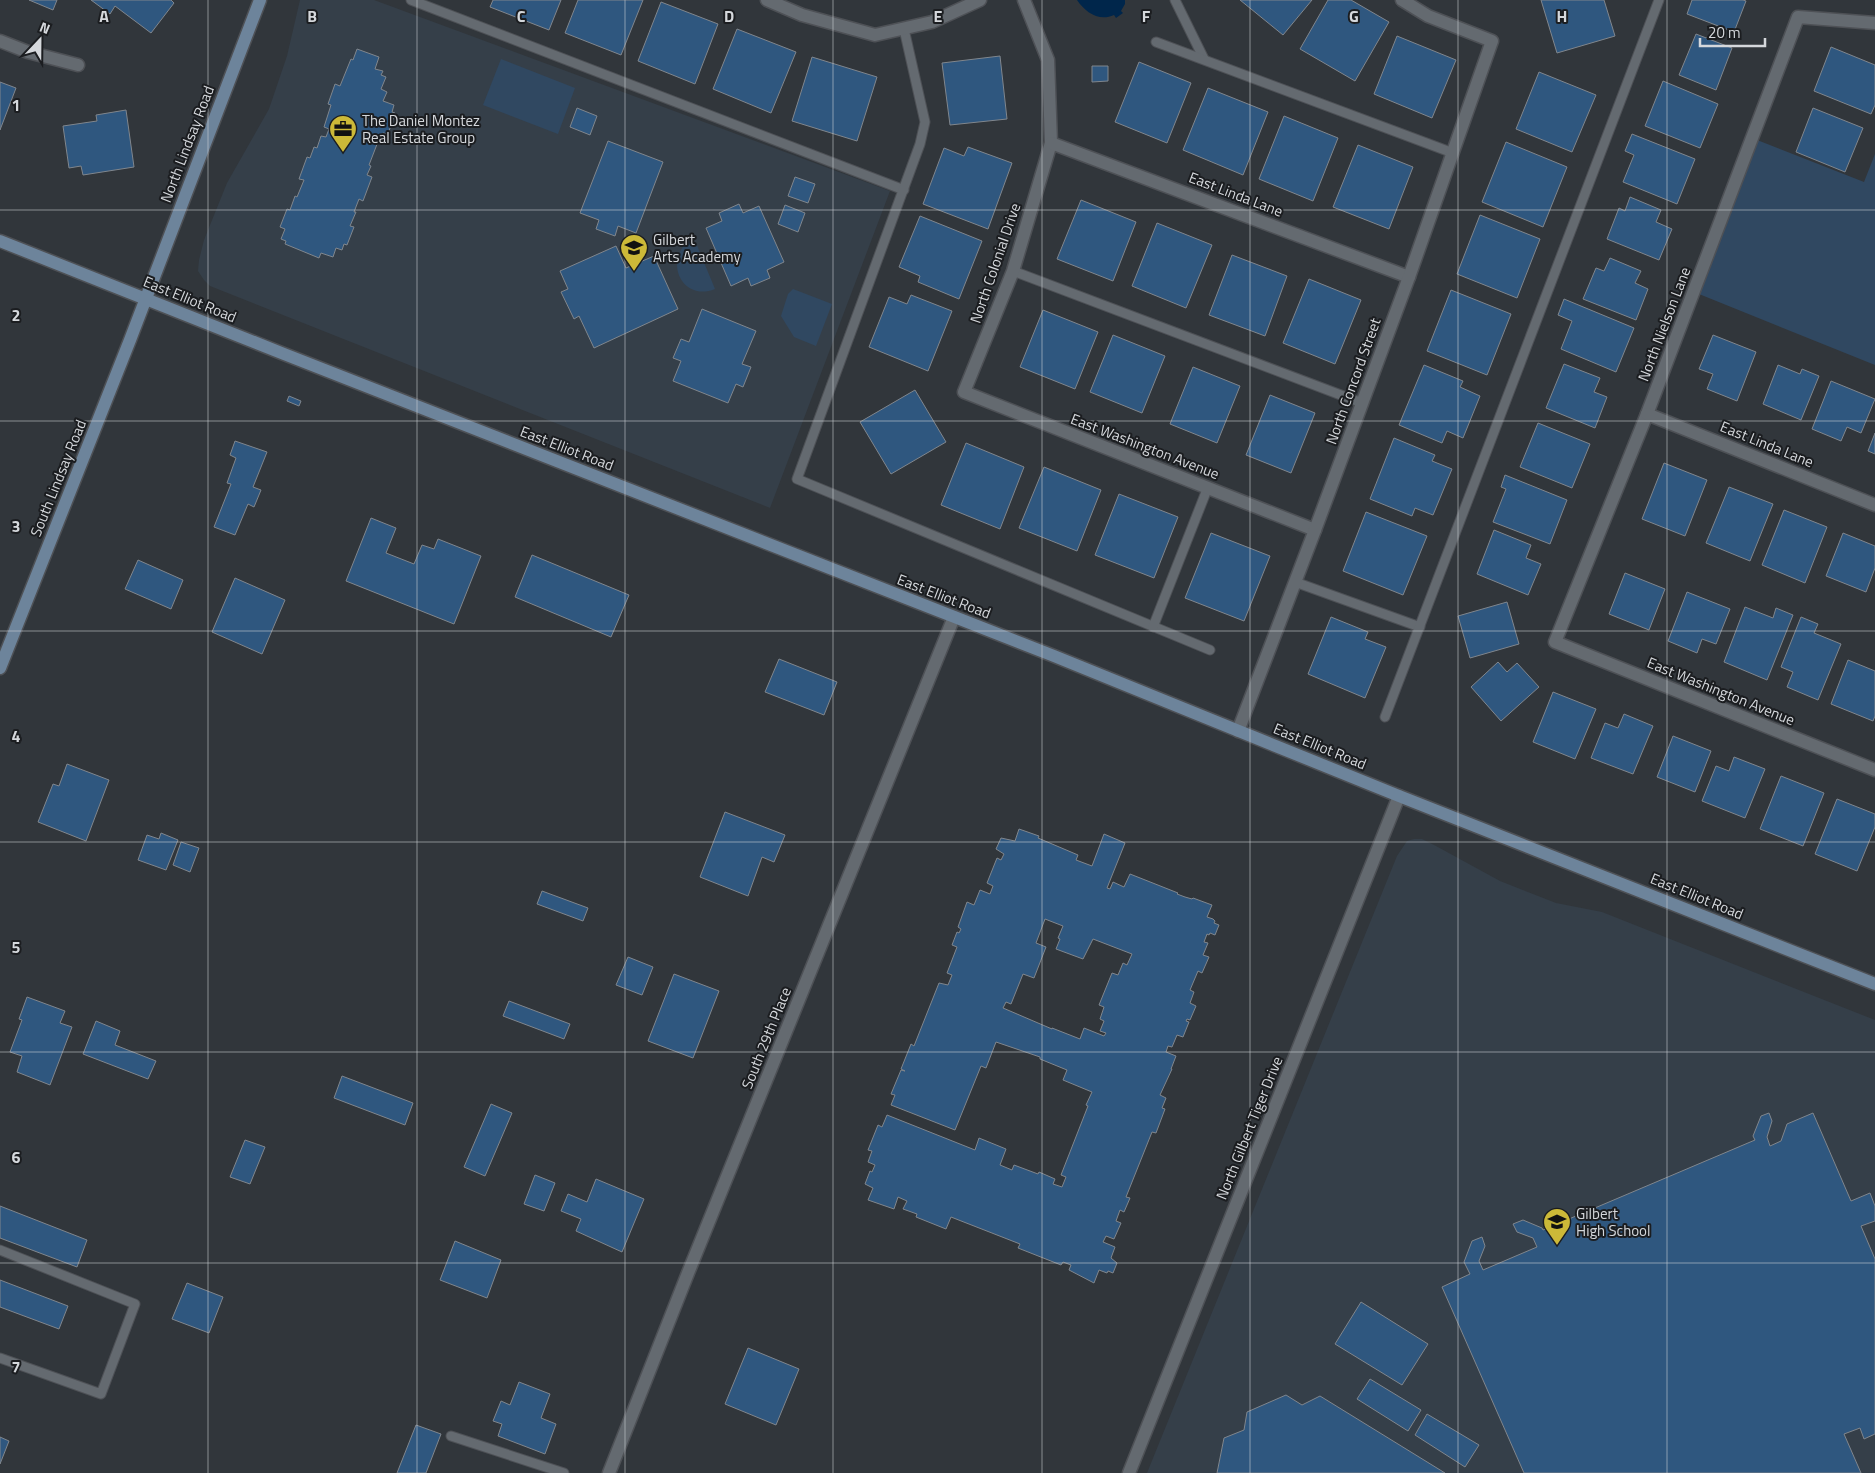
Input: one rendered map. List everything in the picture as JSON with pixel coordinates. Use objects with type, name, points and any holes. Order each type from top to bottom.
[{"type":"main road","name":"North Lindsay Road","points":[[146,299],[260,0]]},
{"type":"main road","name":"East Elliot Road","points":[[0,241],[954,617],[1875,984]]},
{"type":"main road","name":"South Lindsay Road","points":[[0,668],[146,299]]},
{"type":"street","points":[[767,0],[802,15],[875,36],[932,22],[980,0]]},
{"type":"street","name":"North Colonial Drive","points":[[964,392],[1013,271],[1051,142],[1048,60],[1024,0]]},
{"type":"street","name":"North Concord Street","points":[[1238,731],[1409,277],[1492,41],[1428,16],[1402,0]]},
{"type":"street","name":"North Nielson Lane","points":[[1556,642],[1647,414],[1798,16],[1875,23]]},
{"type":"street","points":[[0,41],[28,52],[78,64]]},
{"type":"street","name":"East Linda Lane","points":[[1051,142],[1409,277]]},
{"type":"street","name":"East Washington Avenue","points":[[964,392],[1315,530]]},
{"type":"street","name":"East Linda Lane","points":[[1647,414],[1875,505]]},
{"type":"street","name":"South 29th Place","points":[[609,1473],[954,617]]},
{"type":"street","name":"East Washington Avenue","points":[[1556,642],[1875,770]]},
{"type":"street","name":"North Gilbert Tiger Drive","points":[[1129,1473],[1400,796]]},
{"type":"lane","points":[[411,0],[904,190]]},
{"type":"lane","points":[[1175,0],[1204,59]]},
{"type":"lane","points":[[1385,717],[1659,0]]},
{"type":"lane","points":[[904,29],[925,122],[920,144],[797,479],[1210,650]]},
{"type":"lane","points":[[1156,42],[1453,152]]},
{"type":"lane","points":[[1013,271],[1362,403]]},
{"type":"lane","points":[[1153,626],[1208,487]]},
{"type":"lane","points":[[1295,582],[1420,627]]},
{"type":"lane","points":[[0,1250],[135,1304],[102,1394],[0,1358]]},
{"type":"lane","points":[[451,1436],[564,1473]]},
{"type":"shaded area","name":"Gilbert Arts Academy","points":[[300,0],[374,0],[890,191],[770,508],[210,286],[204,280],[198,271],[204,240],[227,183],[269,109],[287,56]]},
{"type":"shaded area","points":[[1077,0],[1125,0],[1125,4],[1121,11],[1123,13],[1116,18],[1114,15],[1103,17],[1088,12]]},
{"type":"shaded area","points":[[501,59],[575,88],[558,134],[483,105]]},
{"type":"shaded area","points":[[1752,138],[1864,182],[1875,154],[1875,365],[1694,292]]},
{"type":"shaded area","points":[[689,240],[691,245],[696,243],[715,289],[704,292],[694,290],[680,278],[677,269],[678,259],[681,249]]},
{"type":"shaded area","points":[[793,289],[832,304],[816,346],[794,337],[781,316],[788,294]]},
{"type":"shaded area","name":"Gilbert High School","points":[[1422,839],[1500,881],[1556,903],[1602,912],[1875,1020],[1875,1473],[1147,1473],[1397,856],[1407,841]]},
{"type":"building","points":[[29,0],[57,0],[53,10]]},
{"type":"building","points":[[91,0],[171,0],[174,3],[151,33],[115,6],[110,14]]},
{"type":"building","points":[[493,0],[561,0],[549,30],[490,7]]},
{"type":"building","points":[[578,0],[643,0],[621,55],[565,33]]},
{"type":"building","points":[[1240,0],[1312,0],[1283,35]]},
{"type":"building","points":[[1328,0],[1351,0],[1389,22],[1355,81],[1300,49]]},
{"type":"building","points":[[1541,0],[1604,0],[1615,36],[1557,53]]},
{"type":"building","points":[[1692,0],[1746,1],[1734,32],[1687,14]]},
{"type":"building","points":[[661,2],[718,24],[695,84],[638,61]]},
{"type":"building","points":[[737,29],[796,52],[771,113],[713,89]]},
{"type":"building","points":[[1696,34],[1732,48],[1716,90],[1679,75]]},
{"type":"building","points":[[1397,36],[1456,60],[1432,118],[1374,94]]},
{"type":"building","points":[[1831,47],[1875,65],[1875,105],[1871,114],[1814,91]]},
{"type":"building","name":"The Daniel Montez Real Estate Group","points":[[357,49],[379,57],[375,69],[383,71],[381,75],[386,77],[381,89],[387,92],[383,101],[394,105],[392,112],[395,113],[388,134],[383,133],[381,139],[379,139],[369,165],[371,166],[367,175],[372,177],[363,201],[359,199],[354,212],[356,212],[350,226],[354,227],[347,245],[344,244],[342,250],[336,248],[333,257],[321,253],[319,258],[285,244],[286,241],[281,239],[285,229],[280,227],[287,209],[290,210],[304,180],[299,179],[307,157],[310,158],[314,147],[317,148],[321,136],[326,137],[329,129],[324,127],[331,105],[328,104],[335,84],[340,86]]},
{"type":"building","points":[[1000,56],[1007,119],[950,125],[942,63]]},
{"type":"building","points":[[812,57],[877,77],[857,141],[792,121]]},
{"type":"building","points":[[1139,62],[1191,83],[1167,143],[1115,122]]},
{"type":"building","points":[[1092,66],[1108,66],[1108,81],[1092,82]]},
{"type":"building","points":[[1539,72],[1596,95],[1572,152],[1516,129]]},
{"type":"building","points":[[1663,81],[1718,104],[1700,148],[1645,126]]},
{"type":"building","points":[[0,82],[16,88],[0,130]]},
{"type":"building","points":[[1208,88],[1268,112],[1243,175],[1183,150]]},
{"type":"building","points":[[577,108],[597,116],[590,135],[570,127]]},
{"type":"building","points":[[1813,108],[1863,128],[1845,172],[1796,152]]},
{"type":"building","points":[[126,110],[134,167],[83,175],[81,166],[69,168],[63,126],[97,121],[96,115]]},
{"type":"building","points":[[1284,116],[1338,138],[1313,201],[1259,179]]},
{"type":"building","points":[[1632,134],[1695,159],[1677,204],[1623,182],[1634,155],[1625,151]]},
{"type":"building","points":[[608,141],[663,162],[636,233],[618,226],[615,236],[596,229],[599,220],[580,213]]},
{"type":"building","points":[[1506,142],[1567,167],[1543,227],[1482,202]]},
{"type":"building","points":[[1358,145],[1413,167],[1389,229],[1333,207]]},
{"type":"building","points":[[968,147],[1012,163],[988,229],[923,204],[944,148],[964,156]]},
{"type":"building","points":[[795,177],[815,184],[808,203],[788,196]]},
{"type":"building","points":[[1630,197],[1661,210],[1656,222],[1672,229],[1659,260],[1607,239],[1619,208],[1625,211]]},
{"type":"building","points":[[1081,200],[1136,222],[1113,281],[1057,259]]},
{"type":"building","points":[[739,204],[743,213],[759,206],[784,262],[767,270],[770,278],[751,286],[748,278],[731,286],[706,228],[722,221],[719,213]]},
{"type":"building","points":[[785,205],[805,213],[798,232],[778,224]]},
{"type":"building","points":[[1480,215],[1540,239],[1517,298],[1457,274]]},
{"type":"building","points":[[920,216],[982,241],[959,299],[918,282],[920,276],[899,267]]},
{"type":"building","points":[[1157,223],[1212,245],[1186,308],[1132,286]]},
{"type":"building","points":[[616,246],[626,268],[654,256],[678,309],[594,348],[579,316],[574,319],[561,292],[568,289],[560,271]]},
{"type":"building","points":[[1232,255],[1287,276],[1265,336],[1209,315]]},
{"type":"building","points":[[1610,258],[1641,271],[1635,283],[1648,289],[1636,320],[1583,299],[1596,268],[1604,271]]},
{"type":"building","points":[[1309,279],[1361,300],[1335,364],[1283,343]]},
{"type":"building","points":[[1451,290],[1511,314],[1487,375],[1427,351]]},
{"type":"building","points":[[911,295],[952,311],[928,371],[869,347],[889,297],[907,304]]},
{"type":"building","points":[[1564,299],[1634,328],[1616,372],[1561,349],[1572,321],[1558,315]]},
{"type":"building","points":[[702,309],[756,331],[742,364],[751,367],[743,387],[736,384],[728,403],[673,381],[681,361],[673,358],[681,339],[689,342]]},
{"type":"building","points":[[1043,310],[1098,332],[1075,389],[1020,367]]},
{"type":"building","points":[[1113,335],[1165,356],[1142,413],[1090,392]]},
{"type":"building","points":[[1713,335],[1756,352],[1737,401],[1707,389],[1713,374],[1699,369]]},
{"type":"building","points":[[1564,364],[1600,378],[1594,392],[1607,397],[1595,428],[1546,408]]},
{"type":"building","points":[[1424,365],[1463,381],[1460,387],[1480,396],[1463,438],[1447,431],[1442,443],[1399,425]]},
{"type":"building","points":[[1778,365],[1800,374],[1802,369],[1819,376],[1801,420],[1763,404]]},
{"type":"building","points":[[1193,367],[1240,386],[1217,443],[1170,424]]},
{"type":"building","points":[[1831,381],[1875,399],[1861,433],[1847,427],[1841,441],[1812,429]]},
{"type":"building","points":[[915,390],[946,442],[891,474],[860,422]]},
{"type":"building","points":[[1270,395],[1315,413],[1291,473],[1246,455]]},
{"type":"building","points":[[289,396],[301,401],[299,406],[287,401]]},
{"type":"building","points":[[1538,423],[1590,444],[1572,488],[1520,467]]},
{"type":"building","points":[[1875,433],[1875,454],[1868,451]]},
{"type":"building","points":[[1394,438],[1435,455],[1432,461],[1452,469],[1433,515],[1415,508],[1412,516],[1370,499]]},
{"type":"building","points":[[235,441],[267,452],[253,487],[261,490],[254,507],[248,504],[235,535],[214,527],[231,484],[227,483],[236,458],[230,455]]},
{"type":"building","points":[[966,443],[1024,467],[1000,529],[941,505]]},
{"type":"building","points":[[1664,463],[1707,480],[1685,536],[1642,519]]},
{"type":"building","points":[[1044,467],[1101,490],[1077,551],[1019,528]]},
{"type":"building","points":[[1505,475],[1567,500],[1550,544],[1493,522],[1506,489],[1501,487]]},
{"type":"building","points":[[1729,487],[1773,504],[1750,561],[1706,543]]},
{"type":"building","points":[[1119,494],[1178,517],[1154,578],[1095,555]]},
{"type":"building","points":[[1784,510],[1827,527],[1805,583],[1762,565]]},
{"type":"building","points":[[1366,512],[1427,536],[1403,595],[1343,571]]},
{"type":"building","points":[[371,518],[396,528],[386,553],[414,564],[422,545],[434,549],[438,539],[481,556],[454,624],[346,581]]},
{"type":"building","points":[[1494,530],[1531,545],[1526,558],[1541,564],[1528,595],[1477,574]]},
{"type":"building","points":[[1211,533],[1270,556],[1244,621],[1185,598]]},
{"type":"building","points":[[1843,533],[1875,546],[1875,568],[1866,592],[1826,576]]},
{"type":"building","points":[[532,555],[629,595],[611,637],[515,597]]},
{"type":"building","points":[[138,560],[183,580],[171,609],[125,589]]},
{"type":"building","points":[[1625,573],[1665,589],[1649,630],[1609,614]]},
{"type":"building","points":[[235,578],[285,600],[262,654],[212,632]]},
{"type":"building","points":[[1687,592],[1730,609],[1716,644],[1702,639],[1697,653],[1668,641]]},
{"type":"building","points":[[1507,602],[1519,644],[1470,658],[1458,616]]},
{"type":"building","points":[[1745,607],[1773,618],[1776,608],[1793,615],[1767,680],[1724,662]]},
{"type":"building","points":[[1331,617],[1368,632],[1365,639],[1386,647],[1365,698],[1308,674]]},
{"type":"building","points":[[1801,617],[1818,624],[1814,633],[1841,644],[1818,700],[1787,687],[1793,672],[1781,667]]},
{"type":"building","points":[[779,659],[837,682],[824,715],[765,692]]},
{"type":"building","points":[[1848,660],[1875,671],[1875,716],[1873,721],[1831,704]]},
{"type":"building","points":[[1498,662],[1507,672],[1517,663],[1539,687],[1501,721],[1471,687]]},
{"type":"building","points":[[1553,692],[1596,709],[1575,759],[1533,742]]},
{"type":"building","points":[[1624,714],[1653,726],[1633,774],[1591,758],[1605,723],[1618,728]]},
{"type":"building","points":[[1673,736],[1711,751],[1695,792],[1657,777]]},
{"type":"building","points":[[1734,757],[1765,769],[1745,818],[1702,801],[1716,766],[1729,771]]},
{"type":"building","points":[[67,764],[109,780],[86,841],[38,822],[53,784],[59,786]]},
{"type":"building","points":[[1781,776],[1824,793],[1803,846],[1760,829]]},
{"type":"building","points":[[1837,799],[1875,814],[1875,827],[1857,871],[1815,854]]},
{"type":"building","points":[[725,812],[785,835],[774,862],[762,857],[748,896],[700,877]]},
{"type":"building","points":[[1019,829],[1039,836],[1038,838],[1078,855],[1076,860],[1092,866],[1104,834],[1125,843],[1107,888],[1110,889],[1113,882],[1124,887],[1130,874],[1177,894],[1212,905],[1207,917],[1213,919],[1214,923],[1219,925],[1215,935],[1207,934],[1204,942],[1208,943],[1203,955],[1209,957],[1202,973],[1198,971],[1190,990],[1194,992],[1190,1003],[1196,1006],[1190,1020],[1187,1019],[1186,1021],[1189,1022],[1183,1037],[1177,1035],[1172,1047],[1168,1046],[1166,1052],[1176,1056],[1160,1095],[1166,1098],[1162,1108],[1165,1109],[1156,1133],[1152,1132],[1126,1197],[1130,1198],[1124,1212],[1120,1210],[1116,1221],[1121,1223],[1114,1239],[1106,1236],[1103,1242],[1115,1247],[1111,1258],[1117,1263],[1113,1273],[1099,1270],[1094,1283],[1069,1270],[1071,1265],[1063,1262],[1061,1265],[1018,1248],[1020,1244],[951,1217],[946,1229],[916,1217],[917,1214],[903,1209],[907,1201],[898,1197],[894,1209],[868,1200],[873,1188],[865,1184],[870,1171],[872,1172],[875,1165],[868,1162],[872,1151],[868,1150],[878,1125],[882,1127],[887,1115],[975,1150],[979,1138],[1006,1149],[1000,1165],[1012,1170],[1014,1165],[1038,1174],[1039,1172],[1055,1179],[1053,1184],[1062,1187],[1066,1177],[1061,1175],[1092,1092],[1063,1080],[1067,1070],[1040,1059],[1040,1057],[996,1042],[986,1068],[981,1066],[955,1130],[891,1105],[895,1095],[891,1094],[901,1070],[905,1071],[901,1069],[911,1044],[914,1046],[939,983],[948,985],[952,975],[947,973],[957,947],[952,945],[957,932],[959,933],[961,929],[958,927],[967,902],[974,905],[980,890],[990,894],[993,886],[987,883],[997,858],[1001,860],[1004,854],[996,849],[1001,838],[1015,841]],"holes":[[[1045,919],[1063,926],[1056,949],[1083,959],[1093,939],[1132,954],[1127,965],[1123,963],[1118,975],[1112,973],[1099,1005],[1104,1007],[1100,1019],[1104,1021],[1100,1031],[1106,1033],[1104,1036],[1084,1028],[1080,1039],[1003,1008],[1006,1002],[1011,1004],[1023,974],[1034,978],[1046,947],[1036,943]]]},
{"type":"building","points":[[161,833],[178,840],[166,870],[138,860],[147,835],[159,839]]},
{"type":"building","points":[[181,842],[199,848],[190,872],[173,865]]},
{"type":"building","points":[[542,891],[588,908],[583,921],[537,904]]},
{"type":"building","points":[[628,957],[653,967],[642,995],[616,985]]},
{"type":"building","points":[[674,974],[719,991],[693,1058],[648,1041]]},
{"type":"building","points":[[27,997],[65,1011],[60,1023],[72,1027],[50,1085],[17,1072],[22,1056],[10,1052],[22,1020],[19,1019]]},
{"type":"building","points":[[509,1001],[570,1024],[564,1039],[503,1016]]},
{"type":"building","points":[[96,1021],[120,1031],[115,1045],[156,1061],[148,1079],[83,1054]]},
{"type":"building","points":[[342,1076],[413,1103],[405,1125],[334,1098]]},
{"type":"building","points":[[491,1104],[512,1113],[485,1176],[464,1167]]},
{"type":"building","points":[[1769,1113],[1772,1121],[1767,1137],[1770,1146],[1781,1141],[1787,1124],[1813,1113],[1851,1201],[1870,1193],[1875,1206],[1875,1221],[1861,1226],[1875,1259],[1875,1434],[1864,1439],[1860,1428],[1844,1434],[1861,1473],[1524,1473],[1442,1287],[1470,1274],[1464,1262],[1472,1241],[1482,1237],[1485,1246],[1479,1261],[1483,1270],[1537,1247],[1533,1238],[1517,1232],[1513,1224],[1523,1220],[1543,1230],[1755,1140],[1753,1136],[1761,1116]]},
{"type":"building","points":[[245,1140],[265,1147],[250,1184],[230,1177]]},
{"type":"building","points":[[535,1175],[555,1183],[544,1211],[524,1204]]},
{"type":"building","points":[[596,1179],[644,1199],[622,1252],[576,1231],[581,1219],[561,1211],[568,1194],[587,1202]]},
{"type":"building","points":[[0,1206],[87,1240],[77,1267],[0,1238]]},
{"type":"building","points":[[455,1241],[501,1260],[487,1298],[440,1280]]},
{"type":"building","points":[[0,1280],[68,1306],[59,1329],[0,1307]]},
{"type":"building","points":[[187,1283],[223,1297],[209,1333],[172,1319]]},
{"type":"building","points":[[1361,1302],[1428,1344],[1402,1385],[1335,1344]]},
{"type":"building","points":[[748,1348],[799,1369],[776,1425],[725,1404]]},
{"type":"building","points":[[1370,1379],[1421,1410],[1408,1431],[1357,1399]]},
{"type":"building","points":[[519,1382],[550,1394],[541,1418],[556,1424],[545,1454],[498,1436],[502,1424],[493,1421],[501,1401],[510,1405]]},
{"type":"building","points":[[1286,1395],[1302,1405],[1320,1396],[1445,1473],[1217,1473],[1224,1438],[1244,1430],[1247,1412]]},
{"type":"building","points":[[1427,1414],[1479,1445],[1465,1467],[1415,1435]]},
{"type":"building","points":[[416,1425],[441,1434],[426,1473],[397,1473]]},
{"type":"building","points":[[0,1437],[9,1441],[0,1464]]},
{"type":"place","name":"The Daniel Montez Real Estate Group","points":[[343,153]]},
{"type":"place","name":"Gilbert Arts Academy","points":[[634,272]]},
{"type":"place","name":"Gilbert High School","points":[[1557,1246]]}]
